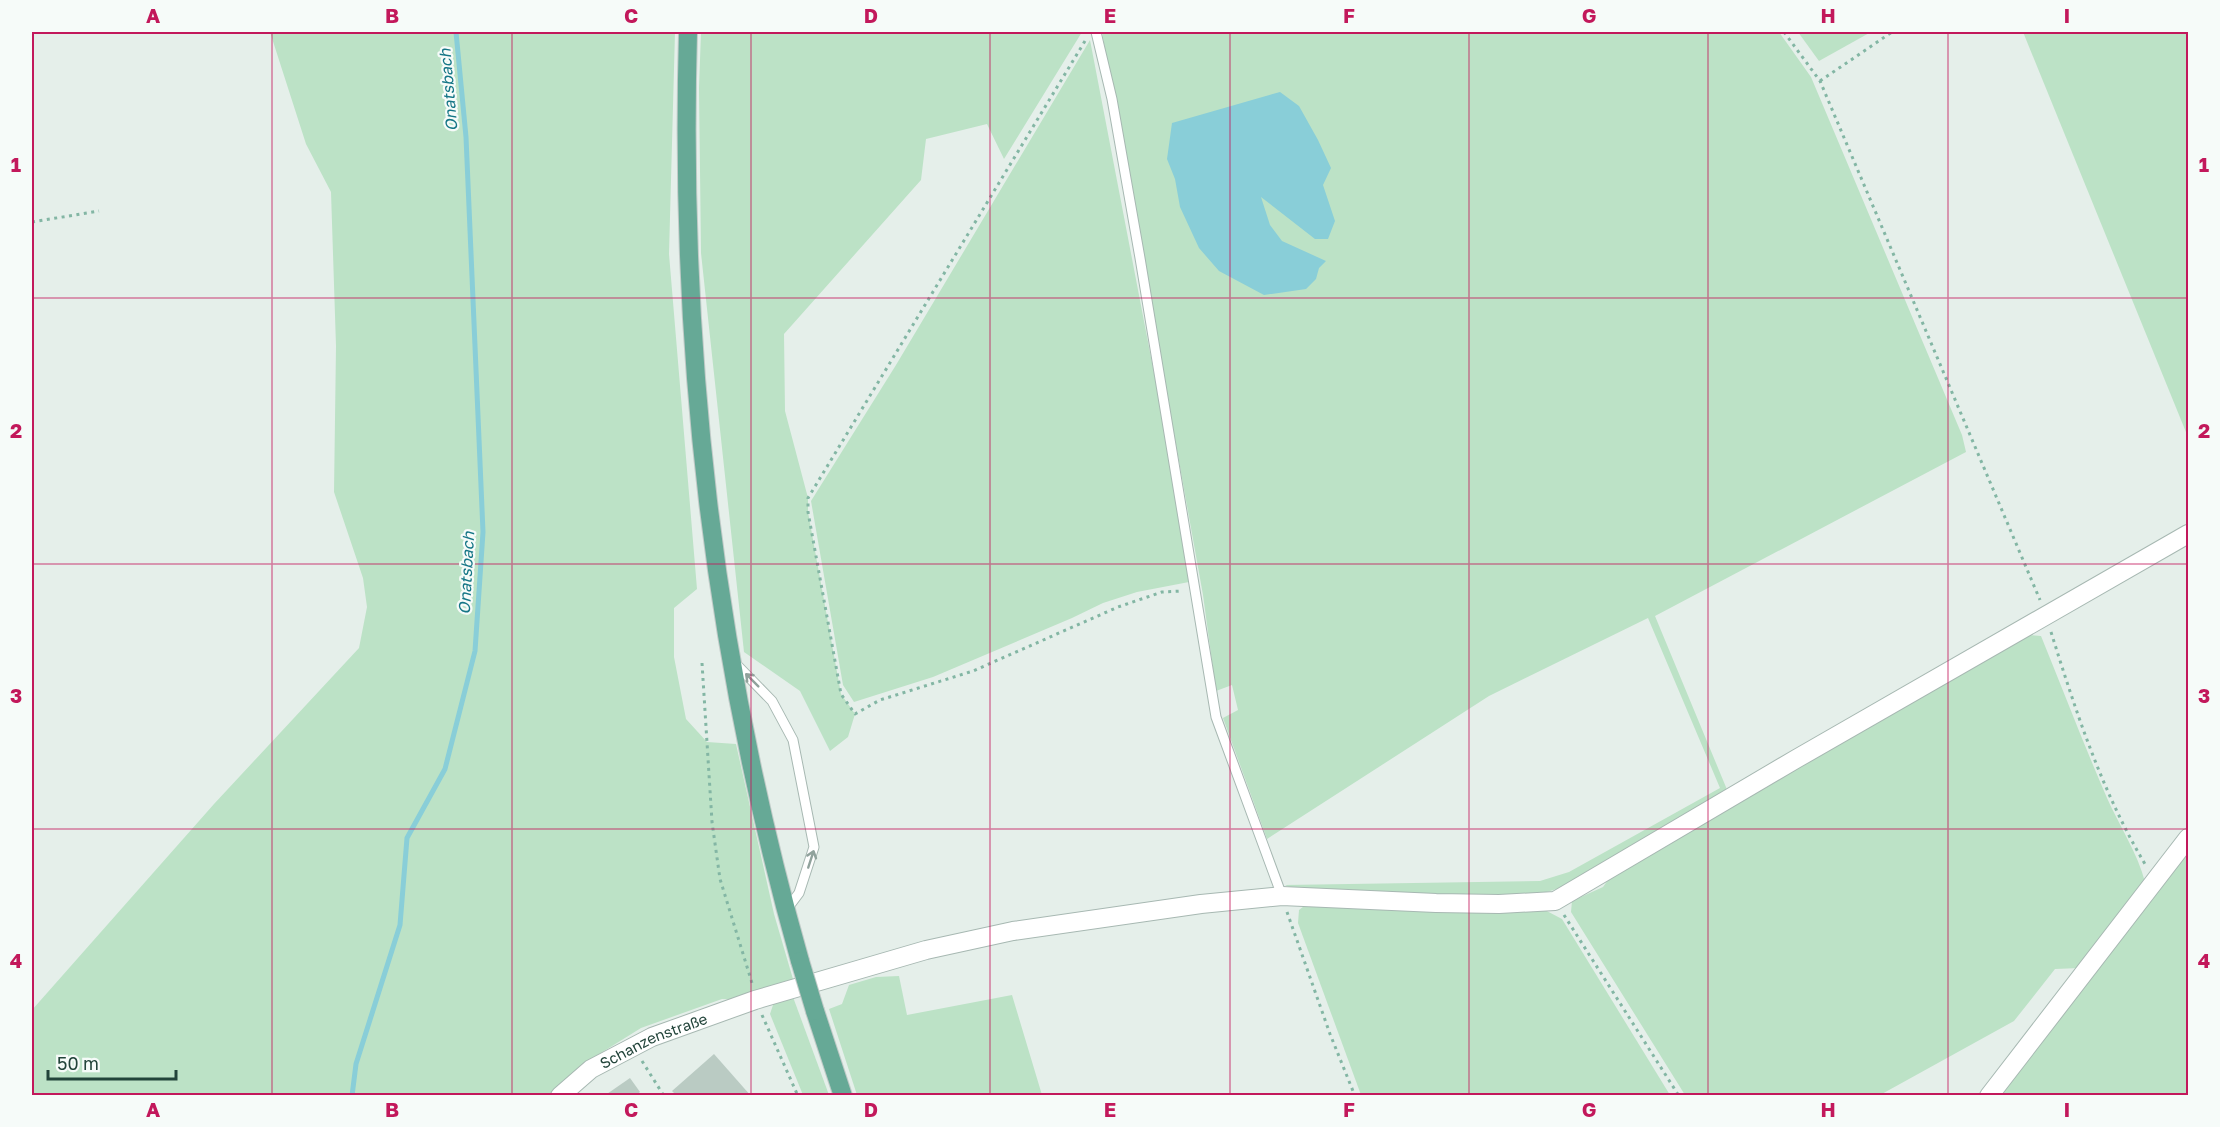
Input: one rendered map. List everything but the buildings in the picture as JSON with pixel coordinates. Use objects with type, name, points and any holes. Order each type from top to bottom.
[{"type":"main road","points":[[688,32],[686,186],[692,345],[707,502],[731,659],[755,785],[800,961],[843,1095]]},
{"type":"street","points":[[1556,901],[1796,759],[2188,534]]},
{"type":"street","points":[[1989,1095],[2188,838]]},
{"type":"street","name":"Schanzenstraße","points":[[560,1095],[591,1069],[652,1037],[755,1000],[926,950],[1013,931],[1200,904],[1282,896],[1499,904],[1556,901]]},
{"type":"lane","points":[[1096,32],[1114,110],[1216,717],[1282,896]]},
{"type":"lane","points":[[731,659],[772,701],[794,740],[814,848],[799,893],[786,911]]},
{"type":"path","points":[[1090,32],[807,498],[841,694],[855,714],[880,700],[973,670],[1118,606],[1162,592],[1196,590]]},
{"type":"path","points":[[1784,32],[1820,81],[2047,617],[2079,720],[2124,828],[2156,881]]},
{"type":"path","points":[[1820,81],[1892,32]]},
{"type":"path","points":[[32,222],[99,211]]},
{"type":"path","points":[[702,663],[712,822],[720,879],[751,974],[755,1000],[798,1095]]},
{"type":"path","points":[[1282,896],[1330,1034],[1355,1095]]},
{"type":"path","points":[[1556,901],[1679,1095]]},
{"type":"path","points":[[635,1046],[664,1095]]},
{"type":"green space","points":[[270,32],[675,32],[669,254],[697,589],[674,608],[674,657],[686,719],[707,742],[736,744],[774,914],[795,986],[755,1000],[722,999],[641,1028],[588,1061],[548,1095],[32,1096],[32,1010],[214,804],[359,648],[367,607],[363,578],[334,492],[336,346],[331,192],[306,144]]},
{"type":"green space","points":[[701,32],[1082,32],[1004,159],[987,124],[926,139],[921,180],[784,334],[785,411],[808,498],[808,512],[841,694],[855,714],[848,737],[830,751],[800,691],[744,652],[701,253],[699,88]]},
{"type":"green space","points":[[1102,32],[1779,32],[1811,77],[1962,435],[1966,452],[1655,616],[1728,792],[1566,886],[1534,896],[1297,891],[1285,885],[1540,881],[1569,872],[1720,788],[1648,618],[1489,696],[1267,839],[1223,718],[1238,710],[1232,685],[1216,691],[1203,595]]},
{"type":"green space","points":[[1798,32],[1871,32],[1819,61]]},
{"type":"green space","points":[[2023,32],[2188,32],[2188,437]]},
{"type":"green space","points":[[1090,40],[1158,394],[1189,582],[1137,592],[1103,603],[933,677],[854,702],[843,685],[811,501],[896,365]]},
{"type":"green space","points":[[2028,635],[2041,636],[2098,778],[2133,850],[2145,882],[2080,968],[2055,969],[2014,1021],[1880,1095],[1685,1095],[1571,912],[1572,901],[1603,887],[1613,873]]},
{"type":"green space","points":[[2188,847],[2188,1095],[1995,1095]]},
{"type":"green space","points":[[1308,903],[1541,908],[1562,919],[1670,1095],[1361,1095],[1298,923],[1299,910]]},
{"type":"green space","points":[[899,976],[907,1015],[1012,995],[1042,1095],[857,1095],[829,1009],[842,1004],[849,985],[876,977]]},
{"type":"green space","points":[[793,997],[829,1095],[803,1095],[770,1014],[774,1002]]},
{"type":"water","points":[[1280,92],[1299,106],[1331,168],[1323,185],[1335,221],[1328,239],[1315,239],[1261,197],[1270,225],[1282,241],[1326,261],[1319,268],[1316,279],[1306,289],[1264,295],[1219,271],[1199,248],[1180,207],[1175,179],[1167,159],[1172,123]]},
{"type":"waterway","name":"Onatsbach","points":[[352,1096],[356,1064],[400,925],[407,838],[445,769],[475,651],[483,532],[466,137],[456,32]]}]
